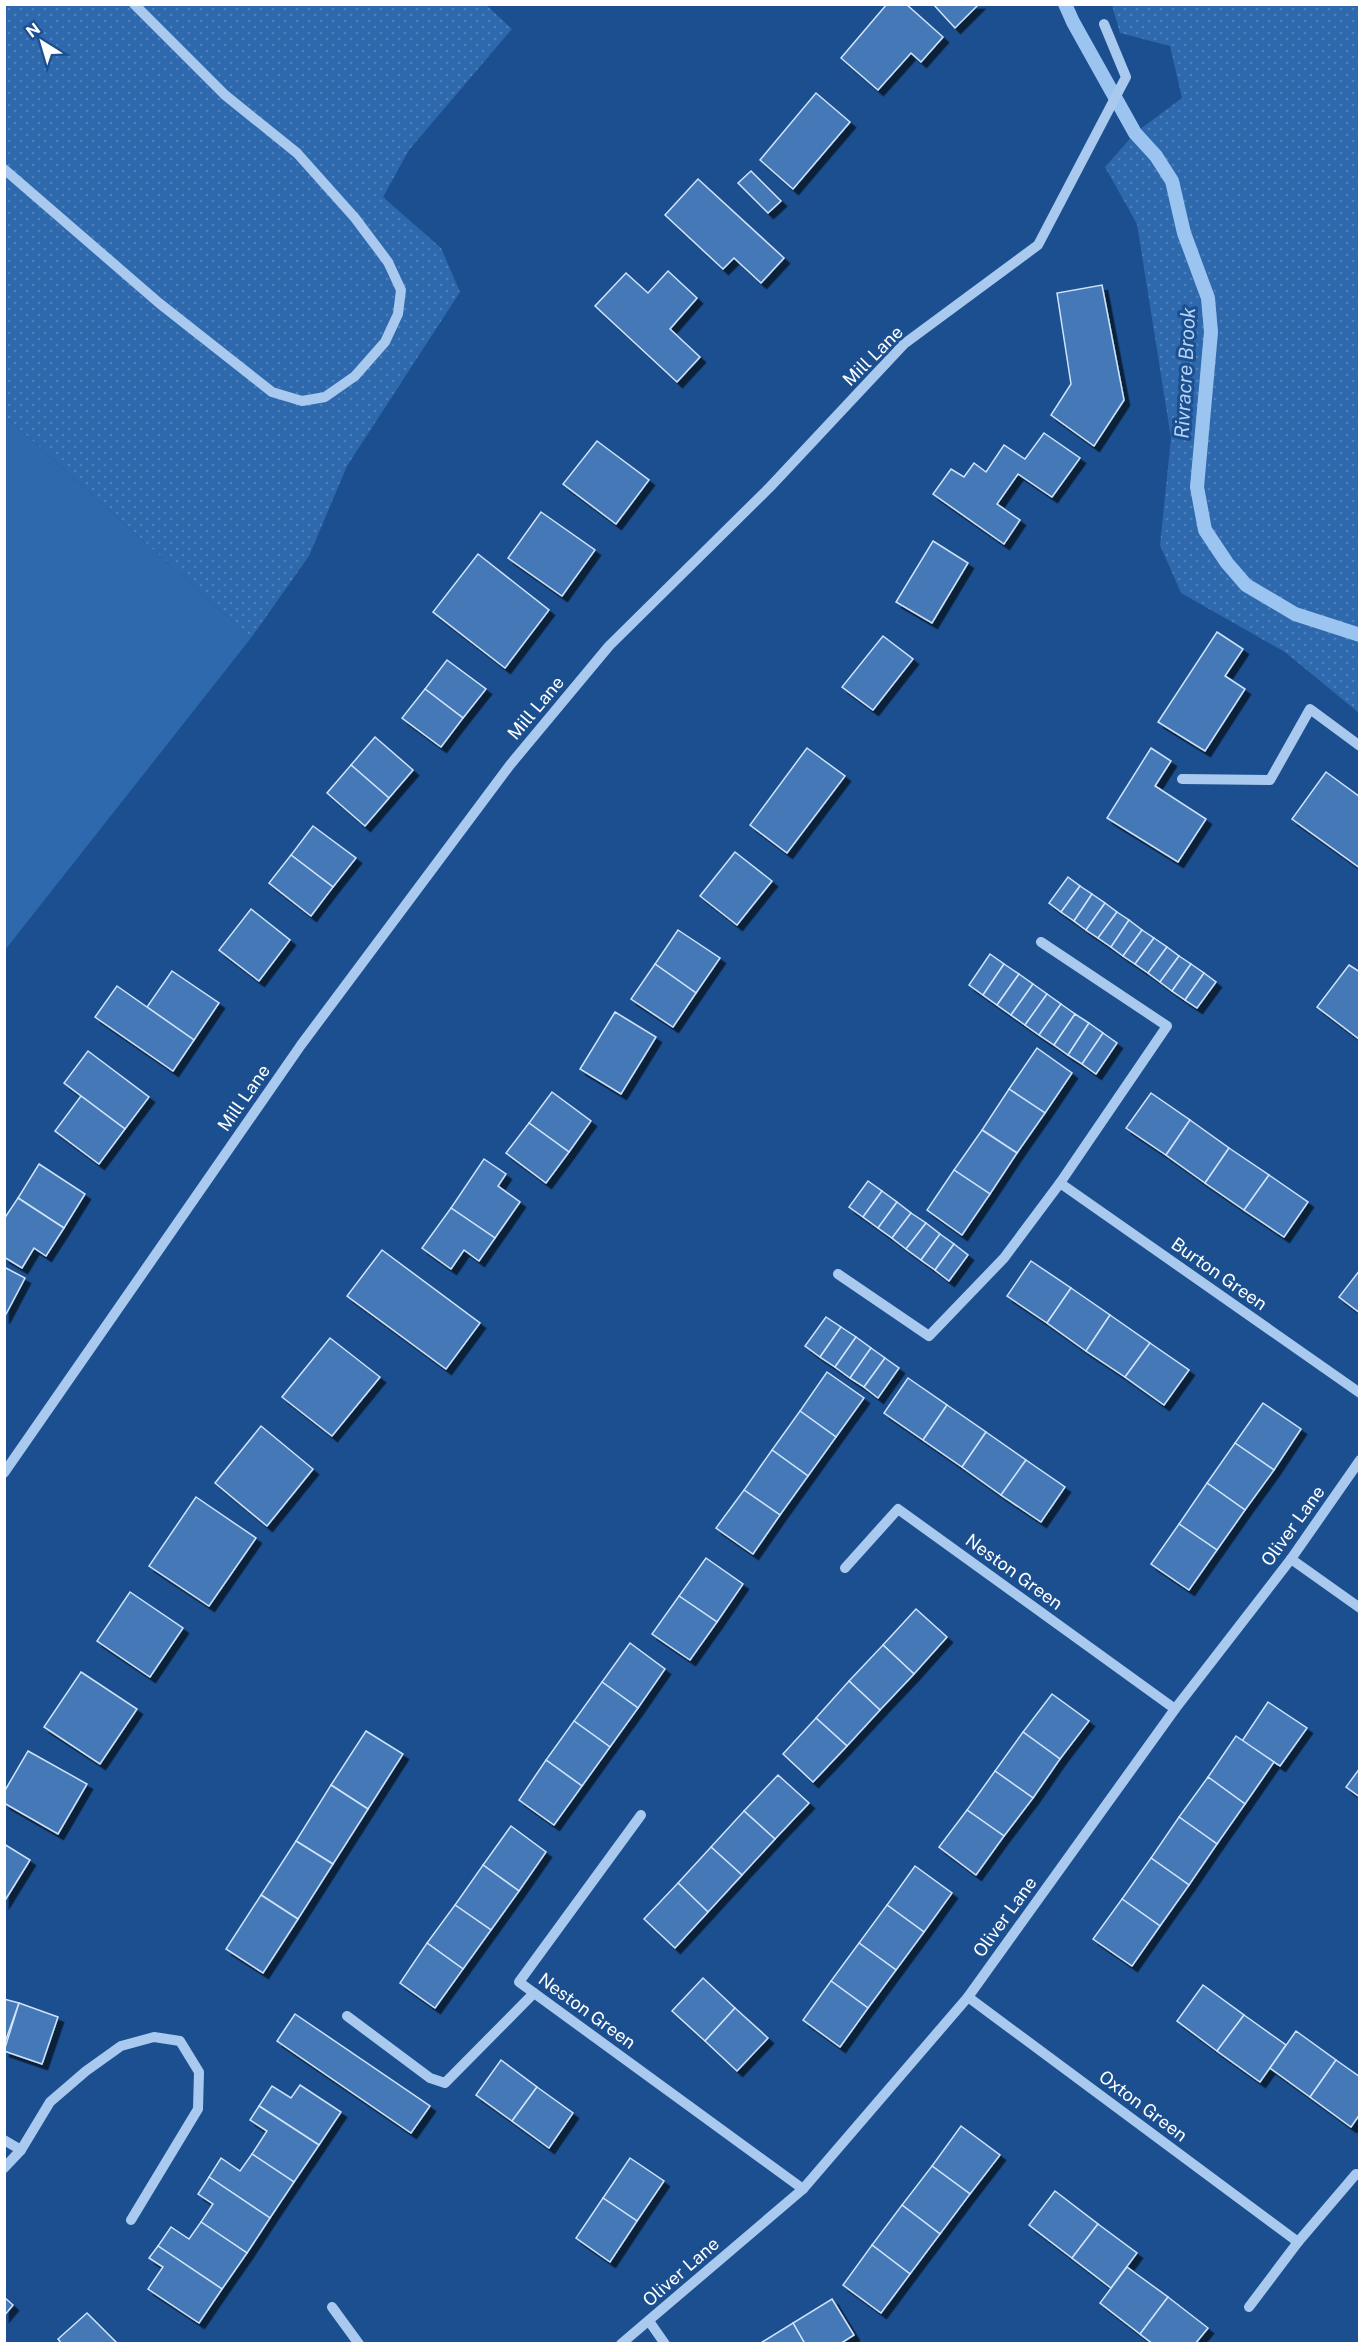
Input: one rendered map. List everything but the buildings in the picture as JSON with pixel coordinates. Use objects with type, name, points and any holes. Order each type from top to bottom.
[{"type":"street","points":[[4,169],[159,303],[272,392],[302,401],[325,397],[355,376],[385,342],[398,314],[401,290],[388,262],[375,244],[297,153],[225,95],[134,4]]},
{"type":"street","name":"Mill Lane","points":[[4,1473],[301,1045],[510,765],[609,646],[770,487],[904,344],[1038,245],[1126,77],[1104,24]]},
{"type":"street","points":[[1182,779],[1270,780],[1310,709],[1359,746]]},
{"type":"street","points":[[838,1274],[930,1336],[1004,1258],[1117,1102],[1167,1026],[1041,942]]},
{"type":"street","name":"Burton Green","points":[[1060,1183],[1359,1393]]},
{"type":"street","name":"Oliver Lane","points":[[621,2343],[650,2321],[803,2189],[968,1997],[1174,1709],[1291,1559],[1359,1460]]},
{"type":"street","name":"Neston Green","points":[[845,1568],[898,1509],[1174,1709]]},
{"type":"street","points":[[1291,1559],[1359,1608]]},
{"type":"street","name":"Neston Green","points":[[641,1815],[519,1982],[803,2189]]},
{"type":"street","points":[[347,2016],[430,2078],[445,2083],[534,1993]]},
{"type":"street","name":"Oxton Green","points":[[968,1997],[1298,2242]]},
{"type":"street","points":[[4,2168],[21,2150],[50,2102],[86,2071],[121,2046],[154,2037],[180,2041],[199,2072],[198,2109],[131,2220]]},
{"type":"street","points":[[4,2140],[21,2150]]},
{"type":"street","points":[[1249,2307],[1298,2242],[1356,2174]]},
{"type":"street","points":[[332,2307],[359,2343]]},
{"type":"street","points":[[650,2321],[665,2343]]},
{"type":"shaded area","points":[[485,4],[512,29],[409,150],[383,197],[441,248],[460,292],[347,466],[309,556],[251,638],[5,416],[5,5]]},
{"type":"shaded area","points":[[1112,5],[1359,5],[1359,713],[1285,652],[1181,593],[1160,545],[1171,438],[1137,224],[1105,167],[1135,133],[1182,98],[1170,46],[1120,33]]},
{"type":"shaded area","points":[[4,416],[251,638],[5,950]]},
{"type":"waterway","name":"Rivracre Brook","points":[[1065,4],[1135,133],[1156,156],[1172,181],[1184,233],[1208,298],[1211,332],[1197,487],[1205,530],[1227,563],[1246,585],[1295,614],[1360,635]]}]
